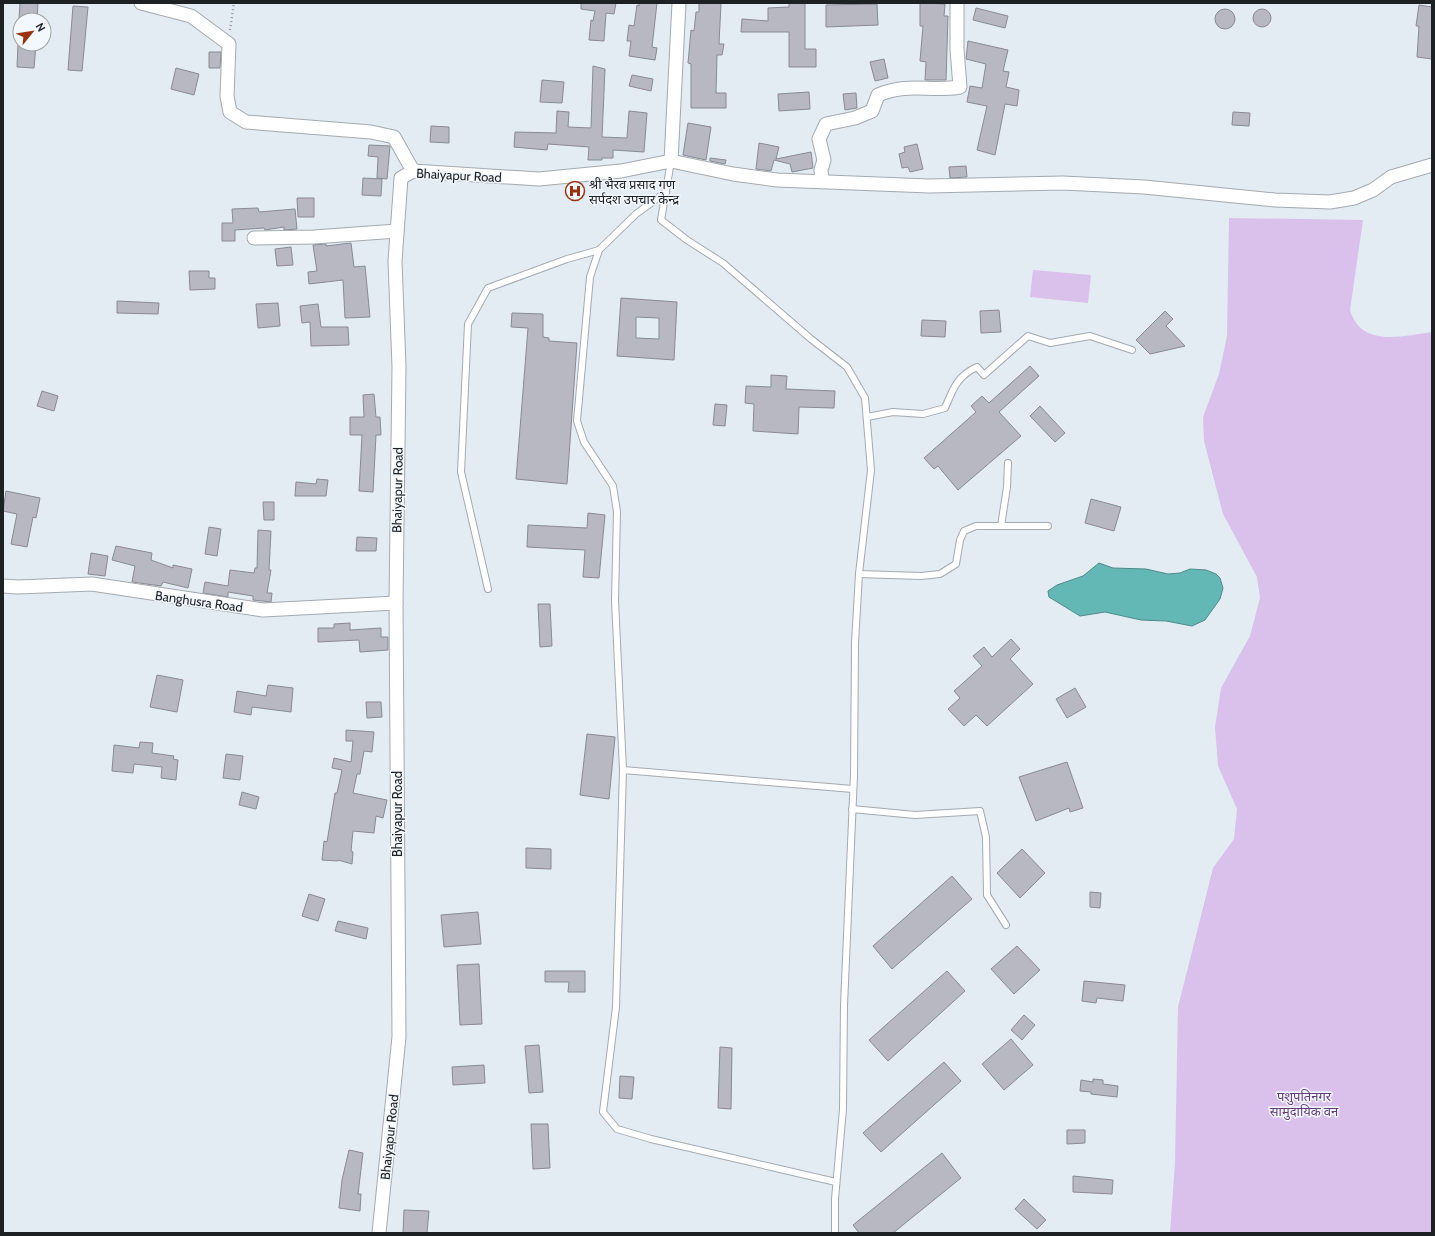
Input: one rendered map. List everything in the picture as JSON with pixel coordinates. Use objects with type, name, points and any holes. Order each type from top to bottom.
[{"type":"street","points":[[141,3],[191,16],[229,44],[227,96],[230,112],[246,122],[371,132],[394,137],[413,171]]},
{"type":"street","points":[[679,3],[671,161],[733,174],[777,180],[822,180],[929,186],[1070,184],[1144,187],[1275,200],[1330,202],[1354,198],[1373,190],[1391,177],[1432,165]]},
{"type":"street","points":[[822,180],[821,170],[824,160],[819,139],[826,124],[855,118],[872,112],[878,95],[887,92],[910,87],[945,89],[960,87],[957,49],[957,3]]},
{"type":"street","name":"Bhaiyapur Road","points":[[379,1233],[399,1037],[396,603],[399,367],[395,261],[401,178],[413,171],[539,180],[621,171],[671,161]]},
{"type":"street","points":[[254,238],[314,237],[398,231]]},
{"type":"street","name":"Banghusra Road","points":[[3,586],[18,587],[92,584],[263,610],[396,603]]},
{"type":"lane","points":[[671,161],[661,220],[687,240],[723,263],[811,339],[847,367],[865,398],[871,470],[858,574],[853,789],[844,1005],[843,1109],[836,1182],[835,1233]]},
{"type":"lane","points":[[666,192],[636,214],[599,250],[590,277],[577,421],[584,442],[613,486],[617,512],[615,600],[622,770],[616,1006],[603,1112],[617,1129],[651,1140],[836,1182]]},
{"type":"lane","points":[[488,589],[462,472],[468,324],[488,288],[567,259],[599,250]]},
{"type":"lane","points":[[867,417],[893,412],[923,414],[945,408],[953,388],[965,372],[977,367],[984,375],[1028,336],[1050,343],[1090,336],[1132,350]]},
{"type":"lane","points":[[1002,526],[1007,487],[1008,463]]},
{"type":"lane","points":[[858,574],[921,576],[940,574],[956,564],[960,540],[964,531],[976,526],[1048,526]]},
{"type":"lane","points":[[622,770],[853,789]]},
{"type":"lane","points":[[852,808],[915,815],[980,811],[986,837],[987,895],[1006,925]]},
{"type":"path","points":[[229,44],[234,3]]},
{"type":"green space","name":"पशुपतिनगर सामुदायिक वन","points":[[1229,218],[1363,220],[1350,310],[1355,322],[1363,330],[1373,335],[1384,337],[1408,336],[1432,332],[1432,1233],[1170,1233],[1175,1162],[1178,1007],[1213,868],[1234,839],[1237,809],[1218,766],[1215,727],[1221,688],[1250,636],[1260,598],[1257,577],[1223,514],[1204,441],[1203,417],[1219,374],[1227,336]]},
{"type":"green space","points":[[1033,270],[1091,275],[1088,303],[1030,297]]},
{"type":"shaded area","points":[[1099,563],[1113,568],[1146,569],[1168,574],[1180,573],[1190,569],[1206,570],[1216,574],[1220,578],[1223,588],[1220,599],[1205,620],[1192,626],[1166,621],[1141,620],[1105,612],[1080,616],[1049,597],[1048,591],[1057,585],[1083,576]]},
{"type":"building","points":[[20,3],[38,3],[37,12],[19,12]]},
{"type":"building","points":[[581,3],[616,3],[614,14],[606,13],[604,41],[589,40],[591,20],[593,21],[595,11],[581,9]]},
{"type":"building","points":[[639,3],[657,3],[652,47],[657,48],[655,60],[629,56],[631,41],[627,41],[629,25],[634,26],[637,5],[639,6]]},
{"type":"building","points":[[699,3],[721,3],[719,44],[724,44],[722,55],[717,55],[716,93],[726,93],[726,108],[691,108],[691,64],[688,63],[691,30],[694,31],[696,12],[699,12]]},
{"type":"building","points":[[789,3],[805,3],[805,49],[816,49],[816,67],[789,67],[789,32],[741,32],[742,19],[768,21],[768,8],[789,7]]},
{"type":"building","points":[[920,3],[945,4],[944,16],[948,16],[946,80],[925,80],[926,62],[920,61],[923,26],[920,26]]},
{"type":"building","points":[[877,4],[878,25],[826,27],[826,5]]},
{"type":"building","points":[[1419,5],[1432,7],[1432,59],[1417,57],[1419,26],[1416,26]]},
{"type":"building","points":[[73,6],[88,7],[82,71],[68,70]]},
{"type":"building","points":[[976,8],[1008,16],[1005,28],[973,20]]},
{"type":"building","points":[[1225,9],[1232,12],[1235,19],[1232,26],[1225,29],[1218,26],[1215,19],[1218,12]]},
{"type":"building","points":[[1262,9],[1268,12],[1271,18],[1268,24],[1262,27],[1256,24],[1253,18],[1256,12]]},
{"type":"building","points":[[968,41],[1008,50],[1003,71],[1009,72],[1006,87],[1019,90],[1017,106],[1005,104],[995,155],[977,150],[987,106],[967,102],[970,86],[982,88],[986,64],[966,59]]},
{"type":"building","points":[[18,52],[35,52],[34,68],[17,67]]},
{"type":"building","points":[[209,52],[221,52],[220,68],[209,68]]},
{"type":"building","points":[[884,59],[888,78],[875,81],[870,62]]},
{"type":"building","points":[[593,66],[605,69],[602,137],[627,138],[629,111],[647,113],[644,152],[613,150],[613,158],[588,160],[589,147],[548,144],[547,150],[514,147],[515,132],[556,133],[557,111],[569,112],[568,127],[591,128]]},
{"type":"building","points":[[176,68],[199,74],[194,95],[171,89]]},
{"type":"building","points":[[632,75],[653,79],[651,91],[629,86]]},
{"type":"building","points":[[542,80],[564,82],[562,103],[540,102]]},
{"type":"building","points":[[809,92],[810,109],[779,111],[778,94]]},
{"type":"building","points":[[856,93],[857,108],[845,110],[843,94]]},
{"type":"building","points":[[1233,112],[1250,113],[1249,126],[1232,125]]},
{"type":"building","points":[[688,123],[711,127],[706,160],[683,155]]},
{"type":"building","points":[[431,126],[449,127],[449,143],[430,142]]},
{"type":"building","points":[[759,143],[779,147],[776,159],[811,152],[813,168],[792,172],[790,164],[774,160],[771,171],[756,169]]},
{"type":"building","points":[[917,144],[923,169],[910,172],[908,167],[902,168],[899,154],[905,152],[904,147]]},
{"type":"building","points":[[369,145],[390,146],[387,179],[377,178],[378,157],[368,156]]},
{"type":"building","points":[[710,158],[726,160],[725,164],[710,161]]},
{"type":"building","points":[[966,166],[967,177],[950,178],[949,167]]},
{"type":"building","points":[[363,178],[382,179],[381,196],[362,195]]},
{"type":"building","points":[[297,198],[314,198],[314,217],[298,217]]},
{"type":"building","points":[[258,208],[259,212],[295,209],[297,229],[284,230],[284,227],[265,230],[264,228],[235,230],[235,241],[222,241],[222,223],[233,223],[232,209]]},
{"type":"building","points":[[351,243],[354,267],[365,266],[370,317],[345,318],[343,280],[309,284],[308,272],[317,271],[313,245],[326,244],[326,246]]},
{"type":"building","points":[[291,247],[293,265],[277,266],[275,249]]},
{"type":"building","points":[[189,271],[209,271],[209,278],[215,278],[215,289],[190,290]]},
{"type":"building","points":[[621,298],[677,302],[674,360],[617,356]],"holes":[[[636,317],[659,318],[659,339],[636,338]]]},
{"type":"building","points":[[117,301],[159,303],[158,314],[117,313]]},
{"type":"building","points":[[278,303],[280,326],[258,328],[256,304]]},
{"type":"building","points":[[318,304],[321,327],[348,327],[349,345],[311,346],[310,322],[302,323],[300,306]]},
{"type":"building","points":[[999,310],[1001,332],[981,333],[980,311]]},
{"type":"building","points":[[1165,311],[1173,319],[1166,326],[1185,346],[1150,354],[1136,340]]},
{"type":"building","points":[[512,313],[543,314],[543,337],[549,338],[549,341],[577,343],[567,484],[516,479],[528,328],[511,327]]},
{"type":"building","points":[[922,320],[946,321],[945,337],[921,336]]},
{"type":"building","points":[[1030,366],[1039,376],[999,412],[1021,436],[958,490],[938,466],[934,469],[924,458],[976,412],[971,406],[982,396],[989,403]]},
{"type":"building","points":[[771,375],[787,376],[786,389],[835,391],[834,408],[799,407],[798,434],[753,431],[754,404],[745,403],[746,386],[771,387]]},
{"type":"building","points":[[42,391],[58,396],[54,411],[37,406]]},
{"type":"building","points":[[374,394],[376,417],[380,417],[381,435],[376,435],[373,492],[359,491],[362,435],[350,435],[350,417],[364,417],[363,395]]},
{"type":"building","points":[[715,404],[727,405],[725,426],[713,425]]},
{"type":"building","points":[[1040,406],[1065,433],[1055,442],[1030,416]]},
{"type":"building","points":[[317,479],[328,480],[326,496],[295,496],[296,482],[316,484]]},
{"type":"building","points":[[6,491],[40,498],[36,518],[33,517],[27,547],[11,544],[17,514],[3,511]]},
{"type":"building","points":[[1091,499],[1121,507],[1114,531],[1085,523]]},
{"type":"building","points":[[263,502],[274,502],[274,520],[264,520]]},
{"type":"building","points":[[588,513],[605,515],[599,578],[583,577],[585,550],[527,547],[528,525],[587,528]]},
{"type":"building","points":[[209,527],[221,529],[217,556],[205,554]]},
{"type":"building","points":[[258,530],[271,531],[269,570],[271,570],[267,593],[272,593],[271,602],[253,600],[253,596],[228,592],[228,597],[203,593],[205,582],[228,586],[230,570],[254,573],[255,568],[257,568]]},
{"type":"building","points":[[357,537],[377,538],[376,551],[356,551]]},
{"type":"building","points":[[116,546],[152,553],[151,560],[173,568],[173,565],[192,569],[188,588],[163,582],[161,586],[132,582],[135,566],[112,560]]},
{"type":"building","points":[[91,553],[108,556],[105,576],[88,574]]},
{"type":"building","points":[[538,604],[550,604],[552,646],[540,647]]},
{"type":"building","points":[[350,623],[350,630],[381,628],[381,637],[388,637],[388,650],[360,652],[359,640],[318,642],[318,628],[334,628],[334,624]]},
{"type":"building","points":[[1011,639],[1020,649],[1010,659],[1033,684],[987,726],[976,715],[964,726],[948,709],[960,698],[954,691],[982,666],[973,656],[984,647],[992,657]]},
{"type":"building","points":[[157,675],[183,680],[177,712],[150,707]]},
{"type":"building","points":[[268,685],[293,688],[291,712],[252,707],[251,715],[234,712],[237,691],[266,696]]},
{"type":"building","points":[[1075,688],[1086,707],[1067,718],[1056,699]]},
{"type":"building","points":[[366,702],[381,702],[382,717],[367,718]]},
{"type":"building","points":[[346,730],[374,732],[372,752],[364,751],[360,774],[357,774],[353,793],[387,800],[383,818],[376,816],[374,833],[353,831],[351,851],[353,852],[352,864],[338,860],[322,860],[324,841],[327,842],[335,793],[337,793],[342,770],[332,768],[334,758],[351,762],[353,741],[346,741]]},
{"type":"building","points":[[587,734],[615,737],[609,799],[580,795]]},
{"type":"building","points":[[140,742],[153,743],[152,753],[174,756],[173,759],[178,760],[176,780],[161,778],[162,767],[134,764],[133,773],[112,771],[114,745],[139,748]]},
{"type":"building","points":[[226,754],[243,756],[240,780],[223,778]]},
{"type":"building","points":[[1067,762],[1083,808],[1070,812],[1069,808],[1036,821],[1019,777]]},
{"type":"building","points":[[242,792],[259,797],[256,809],[239,805]]},
{"type":"building","points":[[526,848],[551,849],[551,869],[526,868]]},
{"type":"building","points":[[1022,849],[1045,873],[1020,898],[997,873]]},
{"type":"building","points":[[952,876],[972,899],[892,969],[873,946]]},
{"type":"building","points":[[1090,892],[1101,893],[1100,908],[1090,907]]},
{"type":"building","points":[[309,894],[325,899],[318,921],[302,916]]},
{"type":"building","points":[[478,912],[481,944],[444,947],[441,915]]},
{"type":"building","points":[[338,921],[368,928],[366,939],[335,931]]},
{"type":"building","points":[[1017,946],[1040,970],[1014,994],[991,969]]},
{"type":"building","points":[[479,964],[482,1024],[460,1025],[457,965]]},
{"type":"building","points":[[545,971],[585,971],[585,992],[568,992],[569,982],[545,982]]},
{"type":"building","points":[[947,971],[965,991],[888,1061],[869,1040]]},
{"type":"building","points":[[1084,981],[1125,985],[1123,1001],[1097,998],[1096,1003],[1082,1001]]},
{"type":"building","points":[[1024,1015],[1035,1025],[1022,1040],[1011,1030]]},
{"type":"building","points":[[1011,1039],[1033,1065],[1004,1090],[982,1064]]},
{"type":"building","points":[[539,1045],[543,1092],[529,1093],[525,1046]]},
{"type":"building","points":[[720,1047],[732,1048],[731,1109],[718,1108]]},
{"type":"building","points":[[944,1062],[961,1081],[881,1152],[863,1133]]},
{"type":"building","points":[[484,1065],[485,1083],[453,1085],[452,1067]]},
{"type":"building","points":[[620,1076],[634,1077],[632,1099],[619,1098]]},
{"type":"building","points":[[1093,1079],[1103,1080],[1103,1084],[1118,1086],[1117,1097],[1091,1094],[1091,1092],[1080,1091],[1081,1080],[1093,1082]]},
{"type":"building","points":[[531,1124],[548,1124],[550,1168],[533,1169]]},
{"type":"building","points":[[1067,1130],[1085,1130],[1085,1143],[1067,1144]]},
{"type":"building","points":[[349,1150],[363,1153],[358,1194],[361,1194],[360,1211],[339,1208],[342,1180]]},
{"type":"building","points":[[942,1153],[961,1178],[893,1233],[859,1233],[853,1225]]},
{"type":"building","points":[[1073,1176],[1113,1180],[1112,1194],[1073,1192]]},
{"type":"building","points":[[1024,1199],[1046,1220],[1037,1229],[1015,1209]]},
{"type":"building","points":[[404,1210],[429,1211],[427,1233],[403,1233]]},
{"type":"place","name":"श्री भैरव प्रसाद गण सर्पदश उपचार केन्द्र","points":[[575,191]]}]
